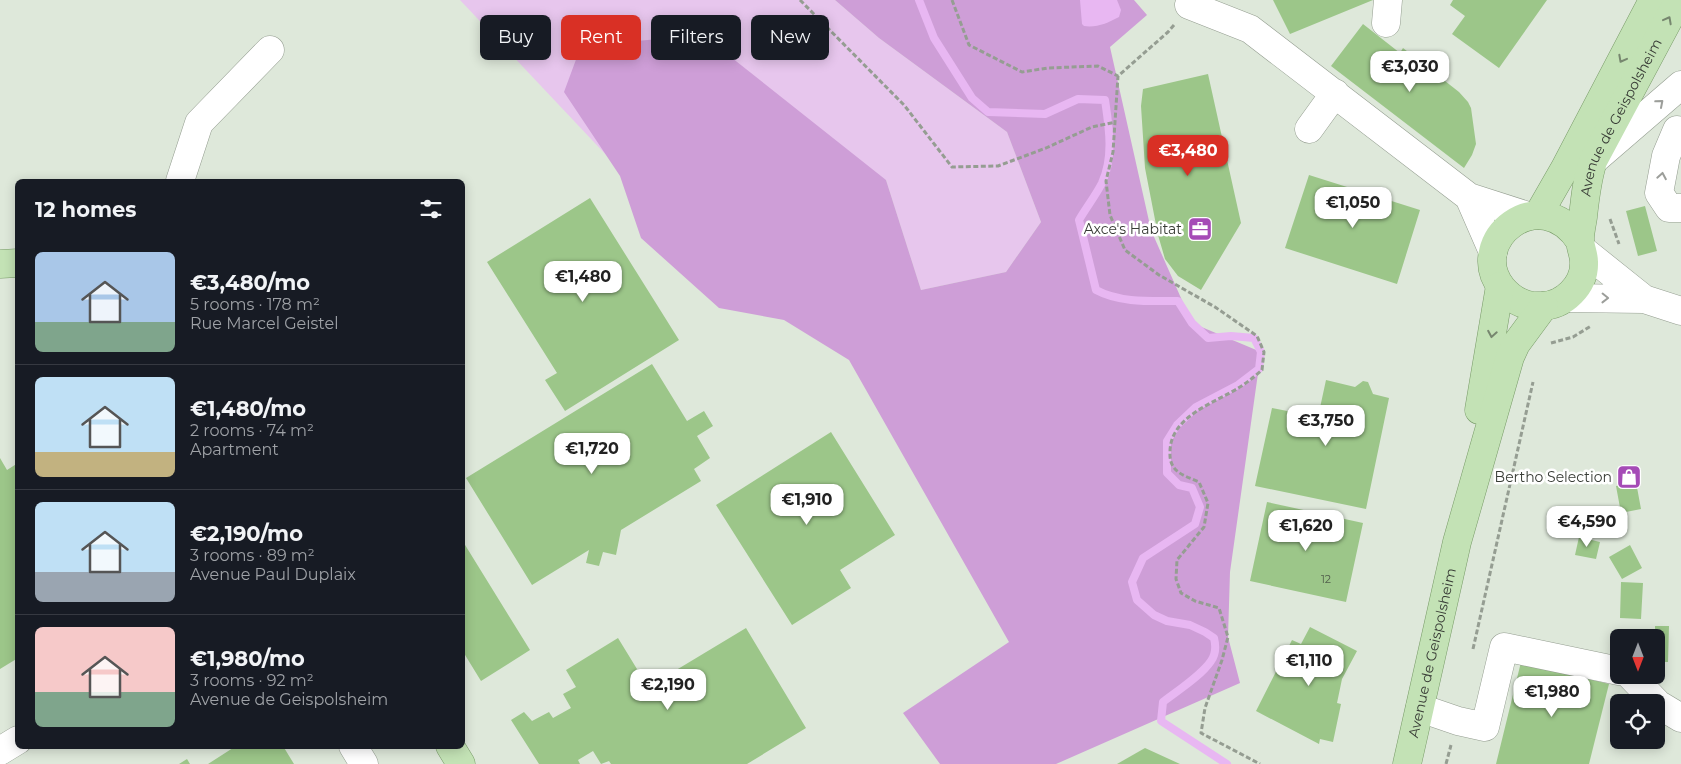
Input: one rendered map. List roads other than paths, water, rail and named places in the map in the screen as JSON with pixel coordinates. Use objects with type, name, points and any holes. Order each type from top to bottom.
[{"type":"main road","name":"Avenue de Geispolsheim","points":[[1533,215],[1565,168],[1653,0]]},
{"type":"main road","name":"Avenue de Geispolsheim","points":[[1582,246],[1588,176],[1603,152],[1679,0]]},
{"type":"main road","points":[[1533,215],[1551,216],[1563,222],[1573,230],[1582,246],[1584,264],[1582,277],[1576,288],[1555,302],[1531,306],[1519,302],[1508,296],[1494,274],[1493,252],[1505,228],[1516,221],[1533,215]]},
{"type":"main road","points":[[0,264],[15,263]]},
{"type":"main road","name":"Avenue de Geispolsheim","points":[[1407,764],[1457,542],[1500,286]]},
{"type":"main road","name":"Avenue de Geispolsheim","points":[[1457,542],[1510,357],[1516,344],[1555,302]]},
{"type":"main road","points":[[452,749],[461,764]]},
{"type":"street","points":[[1229,0],[1250,29]]},
{"type":"street","points":[[1189,2],[1250,29],[1469,197],[1533,215]]},
{"type":"street","points":[[181,179],[200,123],[270,50]]},
{"type":"street","points":[[1603,152],[1681,85]]},
{"type":"street","points":[[1309,129],[1335,94]]},
{"type":"street","points":[[1603,152],[1679,130]]},
{"type":"street","points":[[1679,130],[1666,156],[1659,193],[1669,208],[1681,208]]},
{"type":"street","points":[[1469,197],[1493,252]]},
{"type":"street","points":[[1582,246],[1644,299],[1681,312]]},
{"type":"street","points":[[1555,302],[1644,299]]},
{"type":"street","points":[[1420,708],[1458,721],[1485,727],[1504,646],[1610,669]]},
{"type":"street","points":[[1638,684],[1648,694]]},
{"type":"street","points":[[1665,708],[1681,718]]},
{"type":"street","points":[[0,752],[15,742]]},
{"type":"street","points":[[355,749],[364,764]]},
{"type":"waterway","points":[[919,0],[934,38],[972,98],[988,112],[1045,114],[1078,99],[1105,100],[1110,142],[1106,173],[1097,192],[1079,220],[1096,290],[1125,299],[1178,301],[1192,323],[1208,338],[1231,336],[1254,338],[1261,352],[1259,369],[1238,385],[1196,407],[1177,425],[1167,441],[1167,473],[1179,485],[1192,488],[1200,507],[1195,524],[1143,558],[1132,582],[1137,600],[1154,615],[1167,621],[1190,625],[1214,638],[1215,650],[1211,661],[1195,678],[1163,702],[1161,721],[1227,764]]},
{"type":"place","name":"Axce's Habitat","points":[[1200,229]]},
{"type":"place","name":"Bertho Selection","points":[[1629,477]]}]
